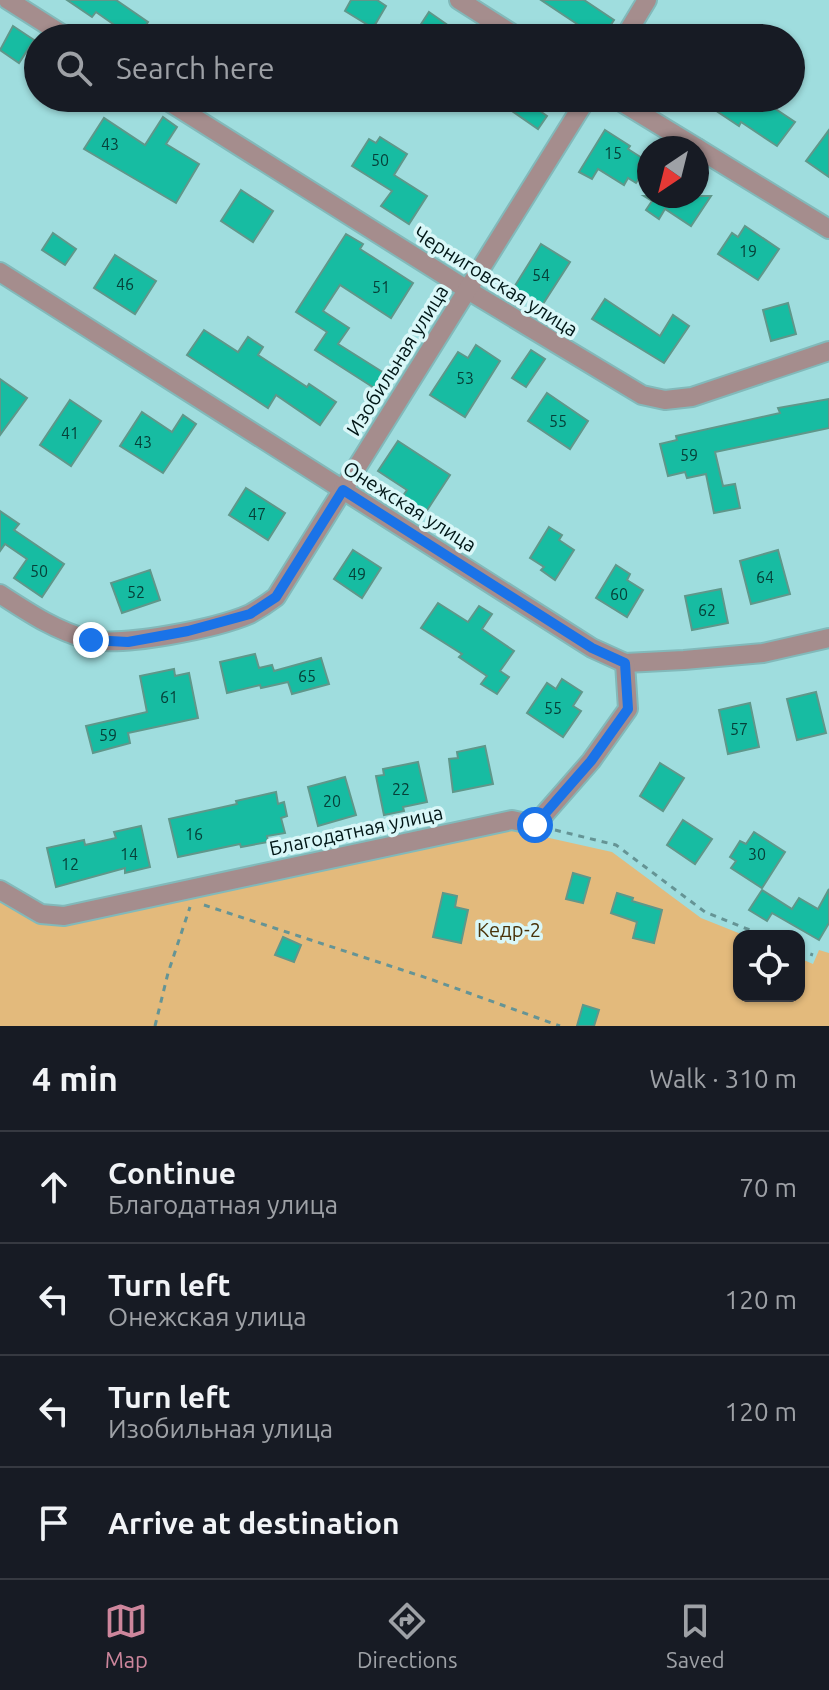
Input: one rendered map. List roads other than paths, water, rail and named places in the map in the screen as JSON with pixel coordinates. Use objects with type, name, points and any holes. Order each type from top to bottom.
[{"type":"street","points":[[8,0],[46,24]]},
{"type":"street","points":[[459,0],[497,24]]},
{"type":"street","points":[[632,24],[647,0]]},
{"type":"street","name":"Черниговская улица","points":[[185,112],[466,289],[642,395],[665,400],[692,397],[829,351]]},
{"type":"street","name":"Изобильная улица","points":[[0,594],[54,628],[91,640],[128,642],[188,631],[250,614],[276,597],[578,112]]},
{"type":"street","points":[[638,112],[677,136]]},
{"type":"street","points":[[709,155],[829,229]]},
{"type":"street","name":"Онежская улица","points":[[0,272],[592,648],[625,663],[763,653],[829,638]]},
{"type":"street","name":"Благодатная улица","points":[[0,890],[41,914],[64,916],[512,820],[535,825],[591,761],[628,709],[625,663]]},
{"type":"park label","name":"Кедр-2","points":[[509,929]]}]
